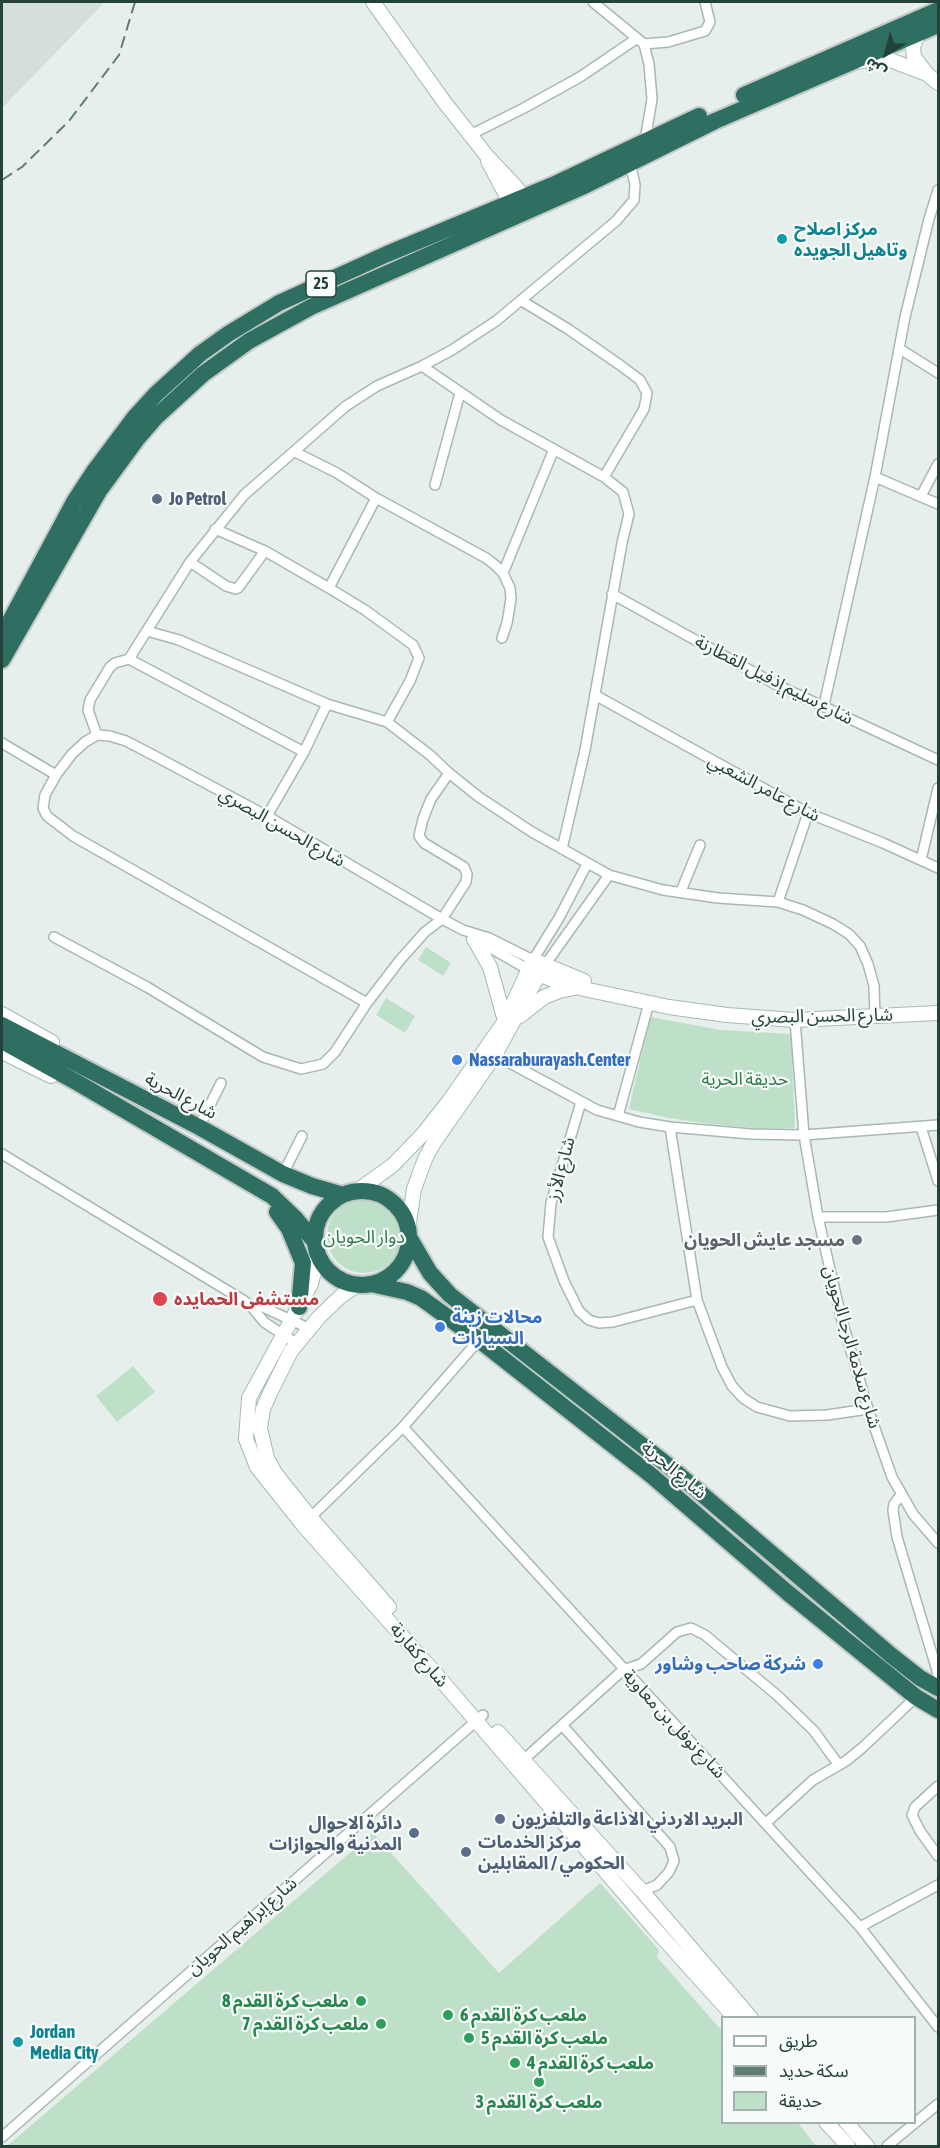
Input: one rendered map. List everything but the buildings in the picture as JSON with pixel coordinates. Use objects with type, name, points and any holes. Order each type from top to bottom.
[{"type":"highway","name":"25","points":[[2,660],[90,506],[115,468],[156,417],[203,374],[249,341],[311,307],[520,207],[645,140],[939,10]]},
{"type":"highway","name":"25","points":[[2,636],[74,502],[95,470],[134,418],[156,394],[200,354],[228,334],[279,303],[387,254],[582,187],[715,121],[939,25]]},
{"type":"highway","name":"شارع الحرية","points":[[2,1025],[83,1077],[109,1101],[272,1196],[296,1219],[317,1248]]},
{"type":"highway","name":"شارع الحرية","points":[[2,1041],[83,1077],[120,1085],[283,1174],[312,1186],[350,1193]]},
{"type":"highway","points":[[243,1178],[280,1216],[295,1242],[303,1263],[296,1314]]},
{"type":"highway","points":[[375,1192],[395,1204],[402,1213],[408,1233],[407,1250],[398,1267],[384,1279],[365,1284],[345,1281],[334,1275],[324,1265],[317,1248],[319,1219],[333,1200],[350,1193],[375,1192]]},
{"type":"highway","name":"شارع الحرية","points":[[408,1233],[430,1273],[450,1295],[670,1467],[892,1656],[920,1678],[939,1688]]},
{"type":"highway","name":"شارع الحرية","points":[[365,1284],[406,1292],[421,1298],[479,1340],[652,1476],[916,1697],[939,1710]]},
{"type":"street","points":[[373,2],[470,135],[510,180],[520,207]]},
{"type":"street","points":[[593,2],[640,42],[649,64],[652,99],[645,140]]},
{"type":"street","points":[[470,135],[524,108],[640,42],[668,42],[705,31],[710,22],[705,2]]},
{"type":"street","points":[[918,34],[913,52],[918,64],[939,83]]},
{"type":"street","points":[[852,61],[890,60],[927,74]]},
{"type":"street","points":[[367,1003],[73,836],[46,816],[43,807],[45,795],[56,775],[72,754],[97,735],[88,710],[90,700],[110,667],[129,659],[190,562],[244,495],[346,406],[377,386],[452,350],[496,321],[616,221],[629,207],[636,193],[630,162]]},
{"type":"street","points":[[824,705],[875,477],[923,242],[939,189]]},
{"type":"street","points":[[522,301],[576,334],[627,370],[645,386],[647,393],[644,409],[604,477]]},
{"type":"street","points":[[900,349],[939,374]]},
{"type":"street","points":[[422,366],[501,420],[604,477],[623,492],[629,514],[612,594],[585,750],[562,849]]},
{"type":"street","points":[[435,485],[460,393]]},
{"type":"street","points":[[503,573],[554,449]]},
{"type":"street","points":[[295,452],[337,473],[376,498],[486,558],[503,573],[510,588],[511,599],[502,638]]},
{"type":"street","points":[[921,496],[939,464]]},
{"type":"street","points":[[875,477],[939,504]]},
{"type":"street","points":[[329,588],[376,498]]},
{"type":"street","points":[[215,529],[265,551],[329,588],[405,637],[417,650],[419,658],[410,681],[387,722]]},
{"type":"street","points":[[190,562],[226,586],[236,589],[265,551]]},
{"type":"street","name":"شارع سليم إذفيل القطارنة","points":[[612,594],[775,684],[939,760]]},
{"type":"street","points":[[147,631],[179,640],[327,704],[387,722],[479,797],[586,864],[609,875],[663,890],[718,898],[778,902],[803,910],[833,924],[849,934],[868,964],[874,986],[875,1016]]},
{"type":"street","points":[[129,659],[304,752]]},
{"type":"street","name":"شارع عامر الشعبي","points":[[595,695],[808,813],[939,868]]},
{"type":"street","points":[[267,816],[304,752],[327,704]]},
{"type":"street","name":"شارع الحسن البصري","points":[[97,735],[126,741],[267,816],[468,934],[576,987],[650,1003],[727,1015],[795,1020],[939,1013]]},
{"type":"street","points":[[2,743],[56,775]]},
{"type":"street","points":[[54,937],[147,987],[263,1057],[302,1069],[323,1064],[335,1052],[367,1003],[417,940],[442,919],[463,888],[467,874],[464,867],[424,843],[419,836],[431,800],[449,773]]},
{"type":"street","points":[[921,860],[939,788]]},
{"type":"street","points":[[778,902],[808,813]]},
{"type":"street","points":[[681,891],[700,846]]},
{"type":"street","points":[[408,1233],[414,1189],[425,1159],[495,1055],[586,864]]},
{"type":"street","points":[[537,967],[609,875]]},
{"type":"street","points":[[468,934],[490,967],[511,1020]]},
{"type":"street","name":"شارع الحسن البصري","points":[[468,934],[489,938],[537,967],[585,982],[600,992]]},
{"type":"street","points":[[350,1193],[393,1165],[423,1134],[511,1020],[544,997],[576,987]]},
{"type":"street","points":[[618,1116],[650,1003]]},
{"type":"street","points":[[2,1014],[93,1066],[120,1085]]},
{"type":"street","name":"شارع سلامة الرجا الحويان","points":[[795,1020],[804,1135],[818,1217],[841,1317],[885,1458],[913,1515],[939,1543]]},
{"type":"street","points":[[2,1052],[69,1085],[109,1101]]},
{"type":"street","points":[[495,1055],[581,1102],[618,1116],[670,1127],[752,1134],[804,1135],[939,1125]]},
{"type":"street","points":[[199,1127],[221,1083]]},
{"type":"street","name":"شارع الأرز","points":[[581,1102],[551,1203],[548,1237],[579,1311],[589,1320],[599,1323],[613,1322],[697,1300]]},
{"type":"street","points":[[670,1127],[697,1300],[722,1367],[732,1386],[743,1398],[758,1407],[790,1416],[827,1415],[868,1408]]},
{"type":"street","points":[[921,1127],[939,1181]]},
{"type":"street","points":[[283,1174],[302,1136]]},
{"type":"street","points":[[2,1154],[251,1306],[259,1317],[297,1344]]},
{"type":"street","points":[[818,1217],[886,1217],[939,1210]]},
{"type":"street","name":"شارع كفارنة","points":[[317,1248],[311,1284],[249,1398],[246,1439],[257,1467],[520,1763],[642,1891],[750,2016]]},
{"type":"street","name":"شارع كفارنة","points":[[307,1521],[267,1458],[260,1428],[263,1409],[297,1344],[340,1297],[365,1284]]},
{"type":"street","points":[[251,1306],[296,1314],[310,1329]]},
{"type":"street","points":[[307,1521],[403,1427],[479,1340]]},
{"type":"street","name":"شارع نوفل بن معاوية","points":[[403,1427],[623,1670],[861,1927],[939,2026]]},
{"type":"street","points":[[902,1496],[894,1504],[892,1510],[897,1537],[939,1674]]},
{"type":"street","points":[[520,1763],[623,1670],[641,1664],[677,1632],[691,1628],[697,1630],[762,1681],[814,1731],[838,1764]]},
{"type":"street","points":[[766,1823],[813,1780],[862,1748],[916,1697]]},
{"type":"street","name":"شارع إبراهيم الحويان","points":[[2,2137],[480,1718]]},
{"type":"street","points":[[562,1725],[670,1847],[674,1860],[669,1872],[657,1885],[642,1891]]},
{"type":"street","name":"شارع كفارنة","points":[[520,1763],[662,1937],[733,2016]]},
{"type":"street","points":[[939,1786],[921,1800],[912,1815],[913,1821],[939,1856]]},
{"type":"street","points":[[861,1927],[939,1886]]},
{"type":"street","points":[[916,2123],[939,2104]]},
{"type":"street","points":[[828,2124],[848,2146]]},
{"type":"street","points":[[848,2124],[867,2146]]},
{"type":"street","points":[[887,2146],[914,2124]]},
{"type":"shaded area","points":[[2,2],[103,2],[103,4],[2,108]]},
{"type":"green space","points":[[426,947],[451,963],[443,976],[418,960]]},
{"type":"green space","points":[[386,998],[415,1016],[405,1033],[376,1015]]},
{"type":"green space","name":"حديقة الحرية","points":[[650,1017],[721,1030],[791,1034],[795,1128],[754,1128],[711,1124],[629,1109]]},
{"type":"green space","name":"دوار الحويان","points":[[364,1199],[385,1205],[395,1215],[401,1236],[395,1257],[385,1267],[364,1273],[343,1267],[333,1257],[327,1236],[333,1215],[343,1205]]},
{"type":"green space","points":[[133,1366],[155,1392],[117,1422],[96,1396]]},
{"type":"green space","points":[[373,1833],[499,1973],[600,1883],[659,1950],[657,1957],[721,2030],[721,2124],[799,2124],[816,2146],[7,2146]]},
{"type":"railway","points":[[2,180],[22,167],[69,121],[119,55],[135,2]]},
{"type":"place","name":"مركز اصلاح وتاهيل الجويده","points":[[782,239]]},
{"type":"place","name":"Jo Petrol","points":[[157,499]]},
{"type":"place","name":"Nassaraburayash.Center","points":[[457,1060]]},
{"type":"place","name":"مسجد عايش الحويان","points":[[857,1240]]},
{"type":"place","name":"مستشفى الحمايده","points":[[160,1299]]},
{"type":"place","name":"محالات زينة السيارات","points":[[440,1327]]},
{"type":"place","name":"شركة صاحب وشاور","points":[[818,1664]]},
{"type":"place","name":"البريد الاردني الاذاعة والتلفزيون","points":[[500,1819]]},
{"type":"place","name":"دائرة الاحوال المدنية والجوازات","points":[[414,1833]]},
{"type":"place","name":"مركز الخدمات الحكومي / المقابلين","points":[[466,1852]]},
{"type":"place","name":"ملعب كرة القدم 8","points":[[361,2001]]},
{"type":"place","name":"ملعب كرة القدم 6","points":[[448,2015]]},
{"type":"place","name":"ملعب كرة القدم 7","points":[[381,2024]]},
{"type":"place","name":"ملعب كرة القدم 5","points":[[469,2038]]},
{"type":"place","name":"Jordan Media City","points":[[18,2042]]},
{"type":"place","name":"ملعب كرة القدم 4","points":[[515,2063]]},
{"type":"place","name":"ملعب كرة القدم 3","points":[[539,2082]]}]
